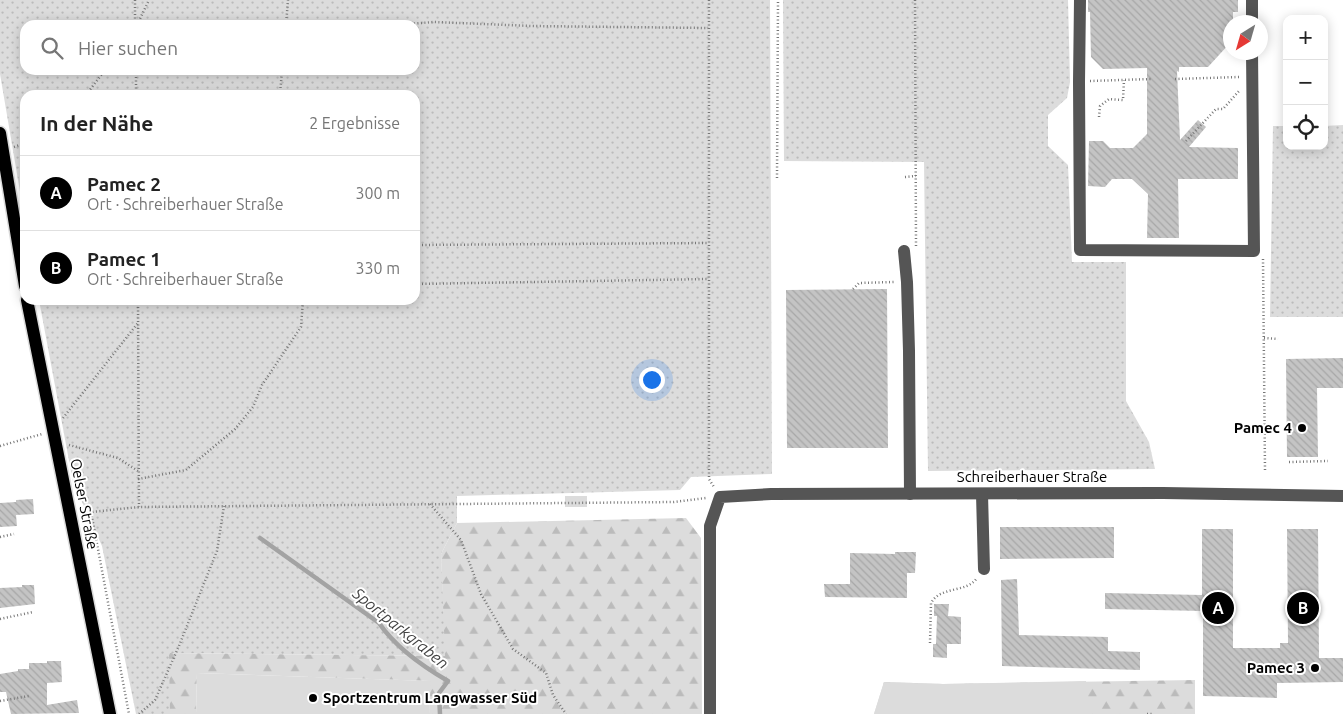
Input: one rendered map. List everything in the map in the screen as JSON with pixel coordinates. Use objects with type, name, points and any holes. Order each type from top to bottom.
[{"type":"main road","points":[[0,133],[3,172],[20,260]]},
{"type":"main road","name":"Oelser Straße","points":[[29,305],[110,714]]},
{"type":"street","points":[[1080,0],[1080,250],[1254,251],[1252,60]]},
{"type":"street","points":[[1252,0],[1252,15]]},
{"type":"street","points":[[904,251],[909,351],[910,494]]},
{"type":"street","name":"Schreiberhauer Straße","points":[[720,497],[771,494],[1255,494],[1343,496]]},
{"type":"street","points":[[982,494],[984,569]]},
{"type":"street","points":[[710,714],[710,526],[720,497]]},
{"type":"path","points":[[135,0],[136,20]]},
{"type":"path","points":[[139,20],[149,0]]},
{"type":"path","points":[[286,20],[288,0]]},
{"type":"path","points":[[70,514],[139,507],[674,502],[720,497],[709,479],[709,0]]},
{"type":"path","points":[[777,178],[778,0]]},
{"type":"path","points":[[905,177],[916,176],[915,0]]},
{"type":"path","points":[[420,23],[708,28]]},
{"type":"path","points":[[90,90],[100,75]]},
{"type":"path","points":[[136,75],[136,90]]},
{"type":"path","points":[[280,90],[282,75]]},
{"type":"path","points":[[1175,79],[1252,77]]},
{"type":"path","points":[[1186,141],[1216,109],[1223,109],[1252,77]]},
{"type":"path","points":[[1079,82],[1151,79]]},
{"type":"path","points":[[1099,117],[1100,106],[1109,99],[1123,100],[1124,80]]},
{"type":"path","points":[[420,245],[708,243]]},
{"type":"path","points":[[1254,251],[1264,260],[1264,470]]},
{"type":"path","points":[[420,284],[709,279]]},
{"type":"path","points":[[138,305],[139,507]]},
{"type":"path","points":[[138,479],[186,470],[235,429],[253,407],[262,385],[301,327],[302,305]]},
{"type":"path","points":[[0,446],[53,431],[138,323]]},
{"type":"path","points":[[1264,338],[1278,339]]},
{"type":"path","points":[[53,431],[67,445],[118,458],[138,472]]},
{"type":"path","points":[[1290,462],[1328,461]]},
{"type":"path","points":[[430,504],[461,540],[481,594],[513,649],[546,674],[553,695],[566,714]]},
{"type":"path","points":[[139,714],[155,700],[179,646],[217,551],[224,506]]},
{"type":"path","points":[[91,512],[129,714]]},
{"type":"path","points":[[0,537],[14,534]]},
{"type":"path","points":[[930,643],[931,604],[933,599],[941,593],[974,583],[984,569]]},
{"type":"path","points":[[0,619],[34,612]]},
{"type":"path","points":[[0,701],[29,696]]},
{"type":"path","points":[[1147,714],[1154,714]]},
{"type":"green space","points":[[0,0],[770,0],[772,474],[691,477],[680,490],[457,496],[457,523],[441,554],[446,656],[170,653],[170,714],[136,714],[102,546],[73,482],[40,305],[420,305],[420,90],[20,90],[20,192],[0,74]]},
{"type":"green space","points":[[783,0],[1068,0],[1070,82],[1067,98],[1048,115],[1048,146],[1068,165],[1072,262],[1126,262],[1126,401],[1149,442],[1155,469],[928,471],[924,162],[784,161]]},
{"type":"green space","points":[[1343,125],[1343,317],[1270,317],[1273,126],[1283,126],[1283,150],[1328,150],[1328,126]]},
{"type":"green space","points":[[565,496],[587,496],[587,507],[565,507]]},
{"type":"green space","points":[[686,518],[701,538],[702,714],[429,714],[430,681],[197,673],[196,714],[170,714],[169,653],[445,656],[441,554],[457,523]]},
{"type":"green space","name":"Sportzentrum Langwasser Süd","points":[[197,673],[431,681],[429,714],[196,714]]},
{"type":"green space","points":[[1195,680],[1195,714],[874,714],[884,682],[943,684]]},
{"type":"green space","points":[[1086,681],[1086,714],[874,714],[884,682],[943,684]]},
{"type":"building","points":[[1088,0],[1238,0],[1238,12],[1233,12],[1233,15],[1223,15],[1223,51],[1208,67],[1179,67],[1179,72],[1177,71],[1180,140],[1198,120],[1206,127],[1189,147],[1238,148],[1238,179],[1178,179],[1179,238],[1147,238],[1148,194],[1132,179],[1112,179],[1105,187],[1088,186],[1089,141],[1103,141],[1110,148],[1133,148],[1147,134],[1147,68],[1103,69],[1091,57],[1090,12],[1088,12]]},
{"type":"building","points":[[887,289],[888,448],[787,448],[786,290]]},
{"type":"building","name":"Pamec 4","points":[[1343,358],[1343,388],[1317,388],[1318,457],[1287,457],[1286,359]]},
{"type":"building","points":[[33,499],[34,514],[16,515],[17,526],[0,527],[0,503]]},
{"type":"building","points":[[1000,527],[1114,527],[1114,558],[1000,559]]},
{"type":"building","points":[[1202,529],[1233,529],[1233,648],[1280,648],[1280,643],[1288,643],[1287,529],[1318,529],[1319,658],[1343,658],[1343,682],[1277,683],[1277,698],[1203,696],[1203,611],[1105,609],[1105,593],[1202,595]]},
{"type":"building","points":[[895,552],[916,552],[915,573],[907,573],[907,598],[825,597],[824,584],[850,584],[850,553],[895,554]]},
{"type":"building","points":[[1017,579],[1019,635],[1108,637],[1108,651],[1140,652],[1140,670],[1002,666],[1001,580]]},
{"type":"building","points":[[22,585],[34,585],[35,604],[0,608],[0,588],[22,587]]},
{"type":"building","points":[[934,604],[949,604],[948,616],[961,617],[961,644],[947,644],[947,658],[933,657],[933,644],[936,644],[937,616],[934,616]]},
{"type":"building","points":[[47,661],[61,661],[62,682],[47,683],[47,705],[77,700],[79,713],[11,714],[6,692],[0,692],[0,674],[18,671],[18,669],[29,669],[29,663],[47,663]]},
{"type":"waterway","name":"Sportparkgraben","points":[[260,538],[379,623],[410,656],[448,681],[439,693],[440,714]]},
{"type":"place","name":"Pamec 4","points":[[1302,428]]},
{"type":"place","name":"Pamec 2","points":[[1218,608]]},
{"type":"place","name":"Pamec 1","points":[[1303,608]]},
{"type":"place","name":"Pamec 3","points":[[1315,668]]},
{"type":"place","name":"Sportzentrum Langwasser Süd","points":[[313,698]]}]
